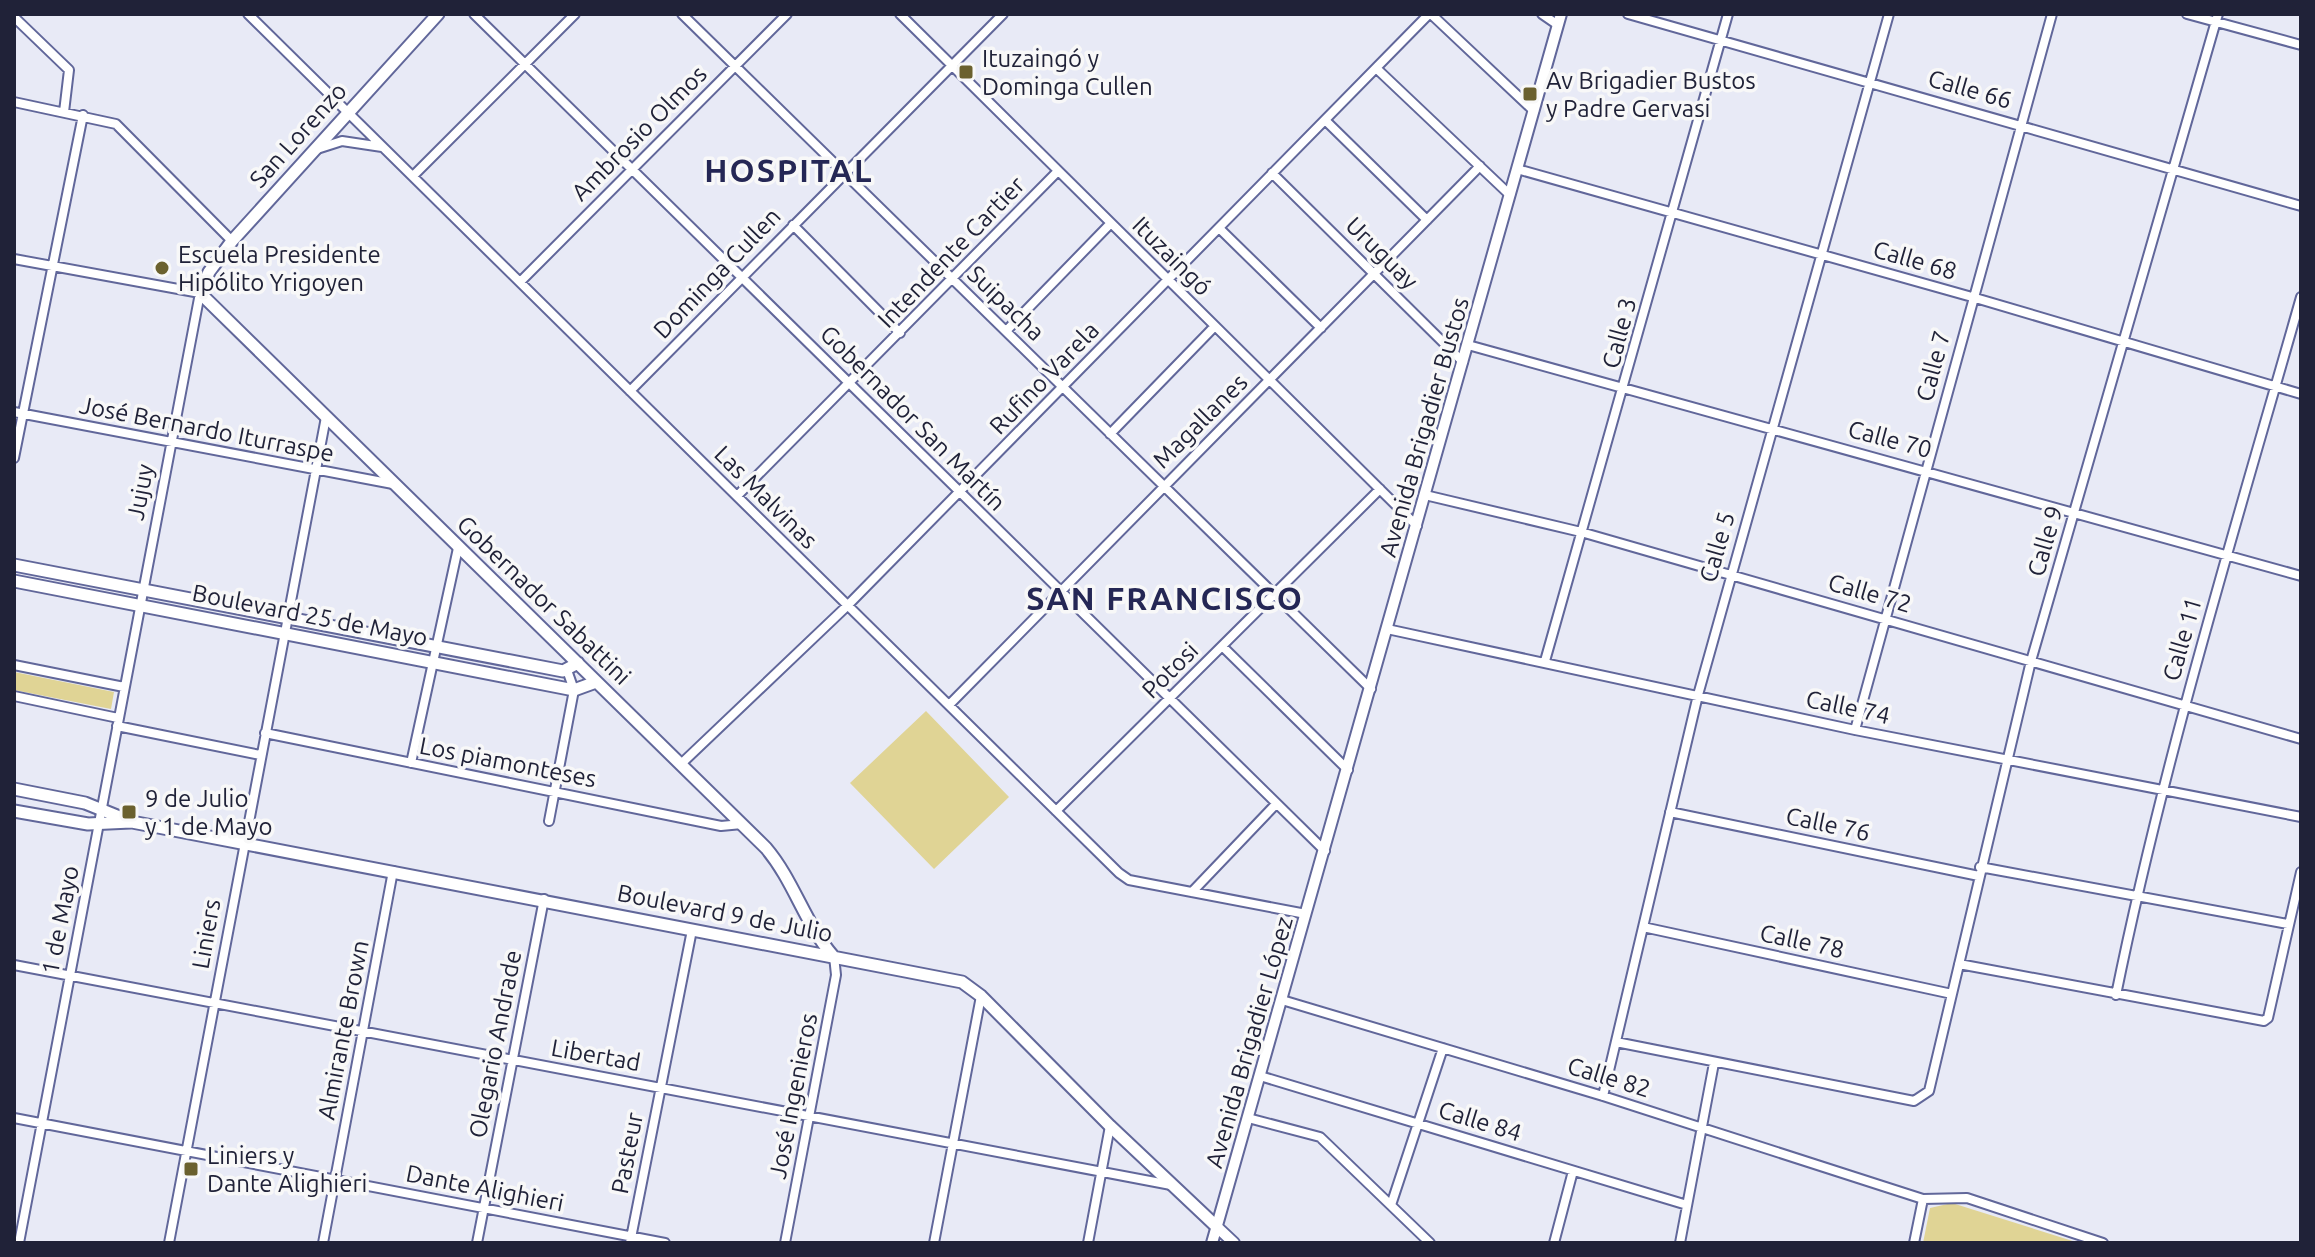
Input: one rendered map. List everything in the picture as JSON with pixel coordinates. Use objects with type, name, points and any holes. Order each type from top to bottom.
[{"type":"main road","name":"San Lorenzo","points":[[200,293],[209,272],[232,241],[438,14]]},
{"type":"main road","name":"Gobernador Sabattini","points":[[200,293],[458,548],[572,667],[596,682],[742,824],[778,862],[817,938],[834,956]]},
{"type":"main road","name":"Boulevard 25 de Mayo","points":[[14,565],[435,646],[572,667]]},
{"type":"main road","name":"Boulevard 25 de Mayo","points":[[14,581],[574,690]]},
{"type":"main road","points":[[574,690],[596,682]]},
{"type":"main road","name":"Boulevard 9 de Julio","points":[[14,789],[101,808],[132,822],[962,982],[981,996],[1110,1126],[1217,1227]]},
{"type":"main road","name":"Boulevard 9 de Julio","points":[[14,811],[98,825],[132,822]]},
{"type":"street","name":"Las Malvinas","points":[[248,14],[1129,880],[1306,914]]},
{"type":"street","name":"Gobernador San Martín","points":[[474,14],[1325,851]]},
{"type":"street","points":[[413,176],[575,14]]},
{"type":"street","name":"Suipacha","points":[[682,14],[1371,689]]},
{"type":"street","name":"Ambrosio Olmos","points":[[520,282],[787,14]]},
{"type":"street","name":"Ituzaingó","points":[[900,14],[1417,526]]},
{"type":"street","name":"Dominga Cullen","points":[[630,391],[843,172],[1003,14]]},
{"type":"street","points":[[1430,14],[1534,111]]},
{"type":"street","name":"Rufino Varela","points":[[681,764],[848,605],[1430,14]]},
{"type":"street","points":[[1542,14],[1560,19]]},
{"type":"street","name":"Calle 66","points":[[1628,14],[2301,206]]},
{"type":"street","name":"Calle 3","points":[[1545,661],[1728,14]]},
{"type":"street","name":"Calle 5","points":[[1603,1096],[1698,695],[1889,14]]},
{"type":"street","name":"Calle 7","points":[[1855,730],[2052,14]]},
{"type":"street","points":[[2187,14],[2217,18],[2301,45]]},
{"type":"street","points":[[14,17],[69,70],[64,112]]},
{"type":"street","name":"Calle 9","points":[[1714,1063],[1914,1101],[1926,1094],[1932,1084],[2005,758],[2121,340],[2217,18]]},
{"type":"street","name":"Avenida Brigadier Bustos","points":[[1325,851],[1560,19]]},
{"type":"street","points":[[1376,68],[1510,195]]},
{"type":"street","points":[[14,102],[116,124],[232,241]]},
{"type":"street","points":[[14,458],[18,413],[83,115]]},
{"type":"street","points":[[1325,120],[1427,220]]},
{"type":"street","points":[[313,151],[342,141],[385,148]]},
{"type":"street","name":"Magallanes","points":[[949,705],[1480,166]]},
{"type":"street","name":"Calle 68","points":[[1517,169],[1972,297],[2301,394]]},
{"type":"street","name":"Intendente Cartier","points":[[737,496],[1058,171]]},
{"type":"street","name":"Uruguay","points":[[1272,173],[1463,362]]},
{"type":"street","points":[[1006,331],[1111,223]]},
{"type":"street","points":[[793,225],[900,333]]},
{"type":"street","points":[[1219,228],[1321,328]]},
{"type":"street","points":[[14,259],[200,293]]},
{"type":"street","name":"Jujuy","points":[[139,604],[200,293]]},
{"type":"street","name":"Calle 11","points":[[2116,995],[2136,896],[2184,705],[2301,297]]},
{"type":"street","points":[[1110,434],[1215,326]]},
{"type":"street","name":"Calle 70","points":[[1468,345],[1926,469],[2301,576]]},
{"type":"street","name":"José Bernardo Iturraspe","points":[[18,413],[393,484]]},
{"type":"street","name":"Liniers","points":[[169,1243],[326,417]]},
{"type":"street","name":"Potosi","points":[[1056,811],[1380,489]]},
{"type":"street","name":"Calle 72","points":[[1425,495],[1581,532],[2301,739]]},
{"type":"street","points":[[411,763],[458,548]]},
{"type":"street","name":"1 de Mayo","points":[[19,1243],[139,604]]},
{"type":"street","name":"Calle 74","points":[[1387,629],[1855,730],[2301,817]]},
{"type":"street","points":[[1222,646],[1348,770]]},
{"type":"street","points":[[14,665],[124,687]]},
{"type":"street","points":[[549,821],[574,690],[572,667]]},
{"type":"street","points":[[14,696],[260,755]]},
{"type":"street","name":"Los piamonteses","points":[[265,733],[721,826],[742,824]]},
{"type":"street","points":[[1192,892],[1276,804]]},
{"type":"street","name":"Calle 76","points":[[1670,812],[1980,871],[2288,924]]},
{"type":"street","name":"Avenida Brigadier López","points":[[1212,1243],[1325,851]]},
{"type":"street","name":"Almirante Brown","points":[[323,1243],[393,871]]},
{"type":"street","points":[[1959,964],[2264,1021],[2268,1018],[2301,872]]},
{"type":"street","name":"Olegario Andrade","points":[[477,1243],[544,899]]},
{"type":"street","name":"Calle 78","points":[[1643,927],[1952,994]]},
{"type":"street","name":"Pasteur","points":[[630,1240],[692,930]]},
{"type":"street","name":"José Ingenieros","points":[[785,1243],[836,975],[834,956]]},
{"type":"street","name":"Libertad","points":[[14,965],[215,1000],[1172,1185]]},
{"type":"street","points":[[934,1243],[981,996]]},
{"type":"street","name":"Calle 82","points":[[1282,1000],[1603,1096],[1923,1199],[1967,1198],[2103,1243]]},
{"type":"street","points":[[1616,1042],[1714,1063],[1680,1243]]},
{"type":"street","points":[[1391,1205],[1443,1048]]},
{"type":"street","name":"Calle 84","points":[[1260,1076],[1687,1205]]},
{"type":"street","name":"Dante Alighieri","points":[[14,1118],[484,1208],[630,1240],[665,1243]]},
{"type":"street","points":[[1248,1118],[1320,1137],[1430,1243]]},
{"type":"street","points":[[1088,1243],[1110,1126]]},
{"type":"street","points":[[1554,1243],[1573,1171]]},
{"type":"street","points":[[1914,1243],[1923,1199]]},
{"type":"street","points":[[1217,1227],[1234,1243]]},
{"type":"shaded area","points":[[14,672],[114,692],[111,709],[14,690]]},
{"type":"shaded area","points":[[926,711],[1009,797],[934,869],[850,783]]},
{"type":"shaded area","points":[[1952,1203],[2079,1243],[1923,1243],[1930,1208]]},
{"type":"place","name":"Ituzaingó y Dominga Cullen","points":[[966,72]]},
{"type":"place","name":"Av Brigadier Bustos y Padre Gervasi","points":[[1530,94]]},
{"type":"place","name":"Escuela Presidente Hipólito Yrigoyen","points":[[162,268]]},
{"type":"place","name":"9 de Julio y 1 de Mayo","points":[[129,812]]},
{"type":"place","name":"Liniers y Dante Alighieri","points":[[191,1169]]},
{"type":"district","name":"HOSPITAL","points":[[789,170]]},
{"type":"district","name":"SAN FRANCISCO","points":[[1165,598]]}]
